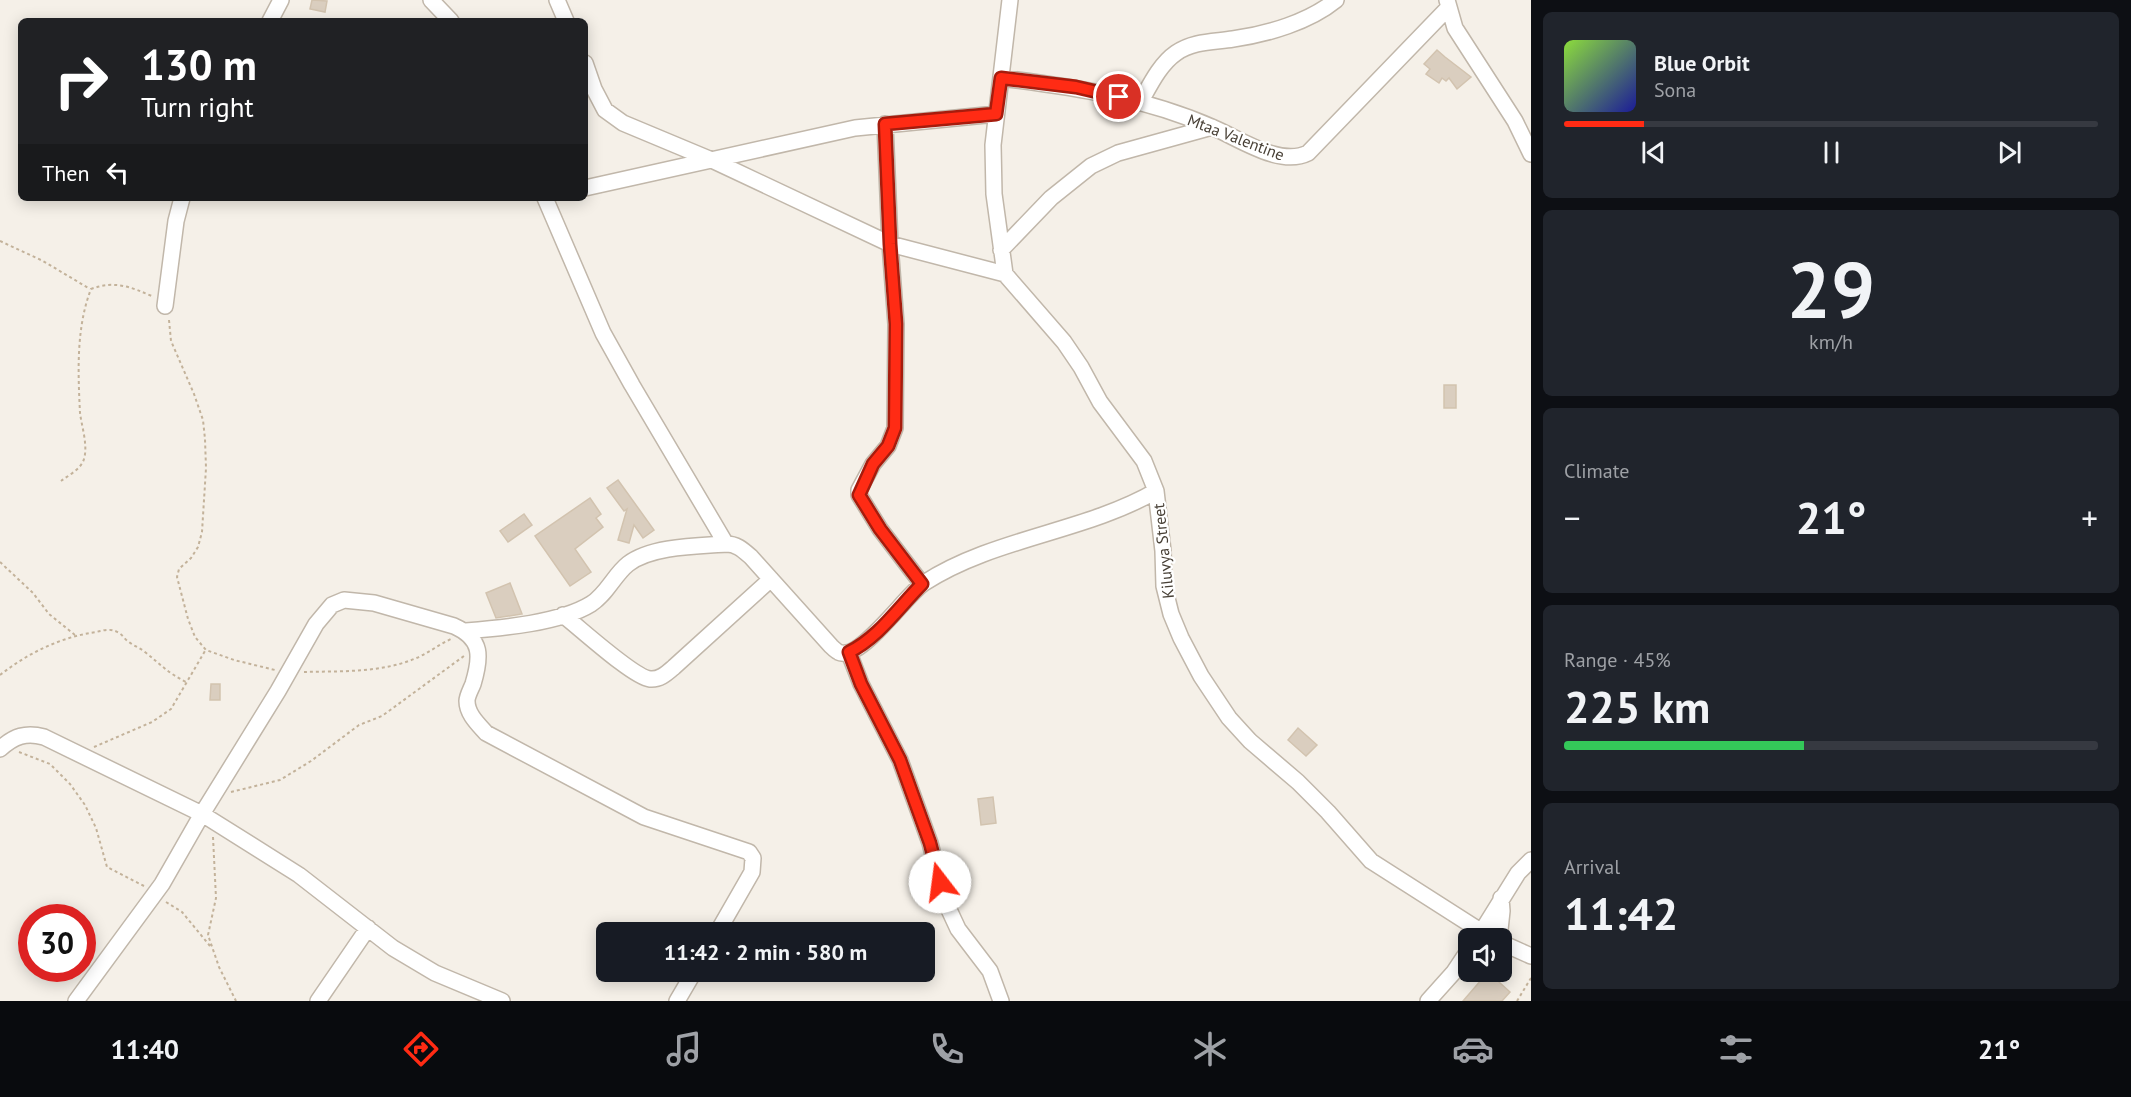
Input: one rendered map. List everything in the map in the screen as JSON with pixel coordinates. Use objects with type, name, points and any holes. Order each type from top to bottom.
[{"type":"street","points":[[271,18],[280,0]]},
{"type":"street","points":[[431,0],[448,18]]},
{"type":"street","points":[[557,0],[565,18]]},
{"type":"street","points":[[588,72],[605,110],[631,127],[714,161],[890,244],[1005,274],[994,194],[993,146],[1010,0]]},
{"type":"street","points":[[1141,101],[1161,68],[1174,54],[1188,46],[1235,39],[1283,27],[1326,8],[1336,0]]},
{"type":"street","points":[[1448,4],[1455,28],[1515,120],[1531,154]]},
{"type":"street","name":"Mtaa Valentine","points":[[1001,78],[1076,87],[1141,101],[1212,127],[1283,158],[1298,158],[1308,153],[1448,4]]},
{"type":"street","points":[[588,187],[855,128],[996,114]]},
{"type":"street","points":[[885,124],[896,324],[895,428],[888,446],[873,464],[859,495],[880,529],[922,584]]},
{"type":"street","points":[[1001,250],[1052,198],[1091,166],[1118,153],[1212,127]]},
{"type":"street","points":[[165,306],[176,221],[181,201]]},
{"type":"street","points":[[546,201],[603,333],[726,544]]},
{"type":"street","name":"Kiluvya Street","points":[[1005,274],[1064,342],[1100,402],[1144,461],[1156,491],[1162,539],[1164,586],[1170,614],[1201,676],[1229,718],[1250,741],[1298,782],[1328,812],[1371,861],[1470,928]]},
{"type":"street","points":[[76,1001],[155,895],[207,818],[214,796],[316,624],[332,605],[344,600],[374,603],[466,631],[522,624],[563,615],[592,604],[602,596],[628,564],[640,558],[672,549],[726,544],[741,548],[831,646],[838,652],[849,652],[858,648],[879,630],[922,584],[961,564],[1133,504],[1156,491]]},
{"type":"street","points":[[563,615],[643,678],[652,680],[662,677],[674,667],[771,579]]},
{"type":"street","points":[[466,631],[478,647],[478,665],[466,700],[470,714],[486,733],[644,818],[749,852],[753,858],[752,872],[723,922]]},
{"type":"street","points":[[849,652],[861,684],[900,760],[930,843],[945,901],[958,929],[990,971],[1001,1001]]},
{"type":"street","points":[[1,747],[15,737],[34,734],[81,753],[207,818],[299,875],[393,948],[435,973],[502,1001]]},
{"type":"street","points":[[1487,928],[1501,898],[1518,873],[1531,860]]},
{"type":"street","points":[[1501,898],[1503,911],[1501,928]]},
{"type":"street","points":[[318,1001],[368,928]]},
{"type":"street","points":[[1512,948],[1531,956]]},
{"type":"street","points":[[1428,1001],[1458,966]]},
{"type":"street","points":[[677,1001],[688,982]]},
{"type":"path","points":[[0,241],[43,261],[91,289],[116,284],[153,296],[165,306],[171,341],[203,420],[206,468],[202,532],[198,547],[191,558],[179,569],[177,577],[188,620],[195,637],[206,650],[234,660],[288,673],[352,671],[396,664],[415,658],[466,631]]},
{"type":"path","points":[[61,481],[81,466],[86,448],[79,392],[80,337],[83,310],[91,289]]},
{"type":"path","points":[[0,562],[33,593],[50,614],[76,636]]},
{"type":"path","points":[[0,675],[36,652],[82,633],[111,630],[118,632],[127,641],[145,651],[170,674],[186,682]]},
{"type":"path","points":[[214,796],[280,780],[311,761],[359,725],[382,716],[478,647]]},
{"type":"path","points":[[81,753],[152,722],[171,709],[206,650]]},
{"type":"path","points":[[1,747],[50,764],[70,784],[86,805],[101,843],[107,867],[182,912],[211,948]]},
{"type":"path","points":[[207,818],[216,897],[208,935],[211,948],[236,1001]]},
{"type":"path","points":[[1517,1001],[1531,978]]},
{"type":"building","points":[[312,0],[327,1],[325,12],[310,9]]},
{"type":"building","points":[[1437,50],[1471,77],[1457,89],[1449,78],[1446,81],[1442,78],[1439,83],[1426,74],[1430,69],[1424,64]]},
{"type":"building","points":[[1444,385],[1456,385],[1456,408],[1444,408]]},
{"type":"building","points":[[618,480],[654,530],[643,538],[634,525],[629,543],[618,540],[627,509],[624,511],[607,488]]},
{"type":"building","points":[[590,498],[601,514],[596,518],[603,527],[575,549],[591,572],[570,586],[535,536]]},
{"type":"building","points":[[524,514],[532,525],[508,542],[500,531]]},
{"type":"building","points":[[510,583],[522,614],[496,618],[486,593]]},
{"type":"building","points":[[211,684],[220,684],[220,700],[210,700]]},
{"type":"building","points":[[1298,728],[1317,745],[1306,756],[1288,740]]},
{"type":"building","points":[[993,797],[996,823],[981,825],[978,799]]},
{"type":"building","points":[[1479,982],[1499,982],[1510,992],[1502,1001],[1463,1001]]},
{"type":"route","points":[[940,882],[930,843],[900,760],[861,684],[849,652],[858,648],[879,630],[922,584],[880,529],[859,495],[859,490],[873,464],[888,446],[895,428],[896,324],[885,124],[996,114],[1001,78],[1076,87],[1119,97]]}]
